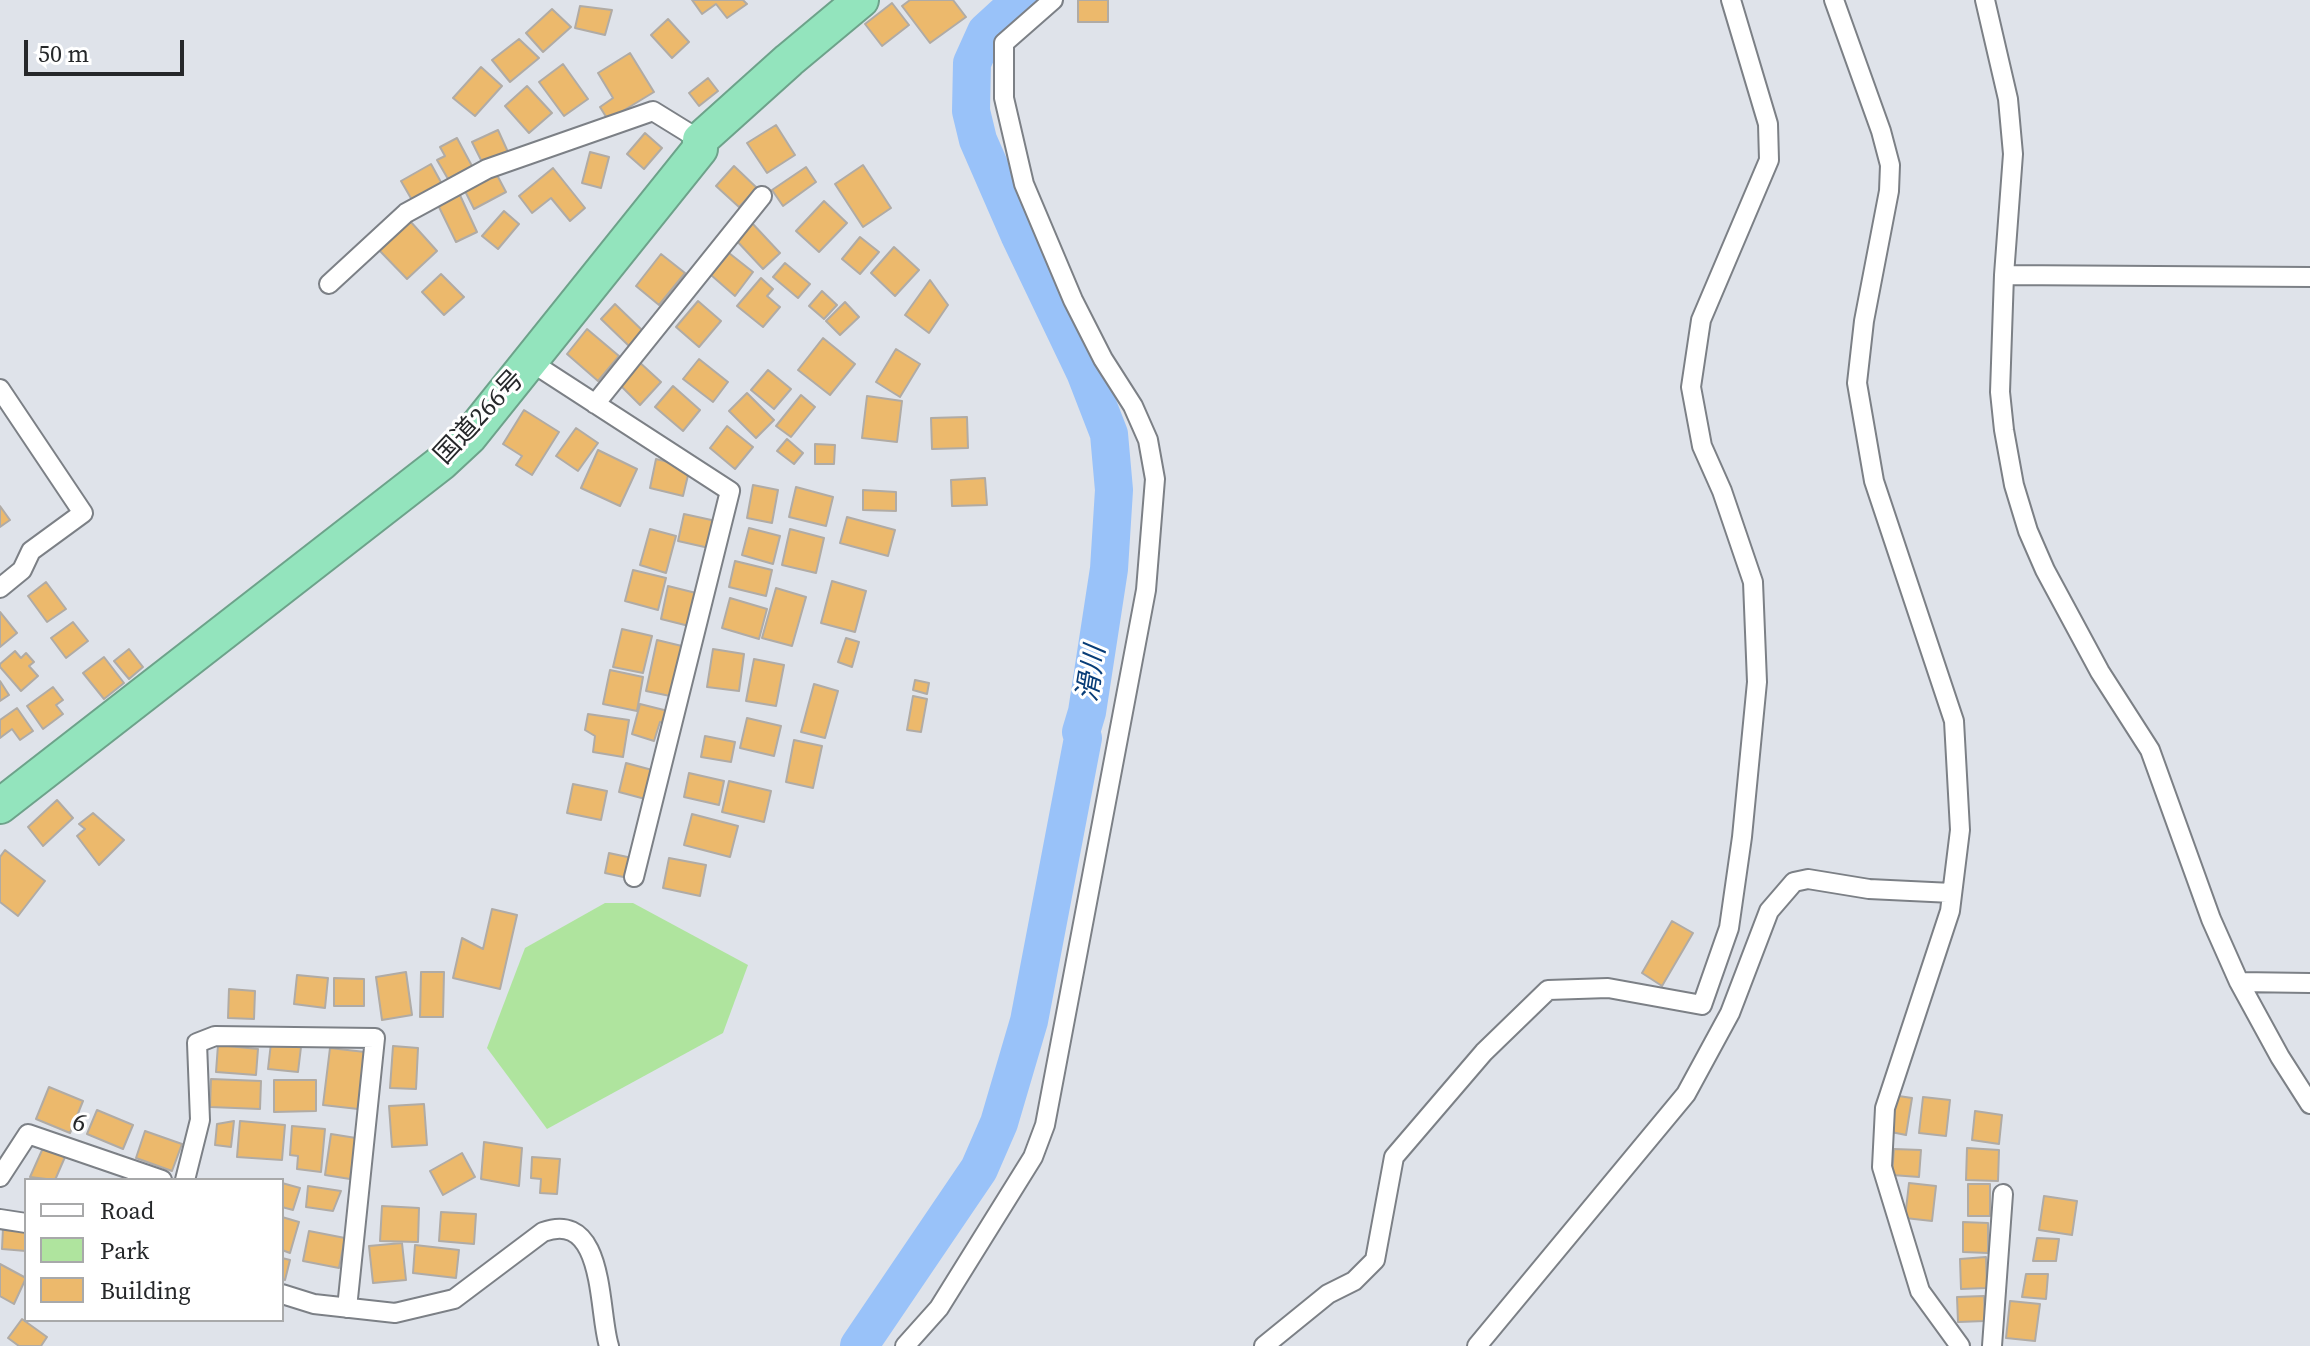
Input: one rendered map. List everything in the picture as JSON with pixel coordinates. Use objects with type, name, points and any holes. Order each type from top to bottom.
[{"type":"highway","name":"国道266号","points":[[0,806],[441,463],[492,412],[700,149],[700,140],[861,0]]},
{"type":"street","points":[[905,1346],[947,1296],[1033,1157],[1045,1125],[1149,562],[1155,479],[1148,440],[1133,406],[1103,359],[1043,232],[1024,184],[1004,98],[1004,43],[1053,0]]},
{"type":"street","points":[[1264,1346],[1328,1294],[1354,1281],[1375,1260],[1394,1157],[1484,1052],[1548,990],[1608,988],[1702,1005],[1729,928],[1742,837],[1757,682],[1755,609],[1753,582],[1722,491],[1702,446],[1691,387],[1701,320],[1769,160],[1768,124],[1731,0]]},
{"type":"street","points":[[1834,0],[1881,131],[1890,165],[1889,191],[1864,321],[1857,383],[1874,481],[1954,721],[1960,830],[1950,911],[1885,1108],[1882,1167],[1920,1291],[1960,1346]]},
{"type":"street","points":[[1985,0],[2008,99],[2013,154],[2000,392],[2012,472],[2028,531],[2045,570],[2100,672],[2150,750],[2211,919],[2239,982],[2310,1104]]},
{"type":"street","points":[[329,284],[406,213],[487,169],[653,111],[700,140]]},
{"type":"street","points":[[595,404],[762,196]]},
{"type":"street","points":[[2004,275],[2310,277]]},
{"type":"street","points":[[531,362],[730,491],[634,877]]},
{"type":"street","points":[[0,389],[83,513],[31,551],[22,570],[0,588]]},
{"type":"street","points":[[1477,1346],[1686,1094],[1730,1013],[1769,911],[1794,882],[1808,879],[1869,889],[1952,893]]},
{"type":"street","points":[[2239,982],[2310,983]]},
{"type":"street","points":[[186,1178],[200,1120],[197,1043],[215,1036],[375,1038],[347,1308]]},
{"type":"street","name":"6","points":[[0,1177],[28,1134],[156,1178]]},
{"type":"street","points":[[1992,1346],[2003,1194]]},
{"type":"street","points":[[0,1219],[24,1223]]},
{"type":"street","points":[[284,1295],[314,1304],[395,1313],[454,1299],[543,1232],[557,1227],[575,1233],[587,1246],[599,1275],[609,1346]]},
{"type":"green space","points":[[605,903],[633,903],[748,965],[723,1033],[547,1129],[487,1048],[525,948]]},
{"type":"building","points":[[692,0],[743,0],[747,4],[727,18],[716,4],[702,14]]},
{"type":"building","points":[[910,0],[953,0],[966,17],[930,43],[902,6]]},
{"type":"building","points":[[1078,0],[1108,0],[1108,22],[1078,22]]},
{"type":"building","points":[[892,3],[909,25],[882,46],[865,24]]},
{"type":"building","points":[[580,6],[612,10],[605,35],[575,28]]},
{"type":"building","points":[[552,9],[571,27],[543,52],[526,33]]},
{"type":"building","points":[[668,19],[689,42],[672,58],[651,35]]},
{"type":"building","points":[[519,39],[539,58],[510,82],[492,60]]},
{"type":"building","points":[[630,53],[654,92],[608,120],[600,107],[613,98],[598,73]]},
{"type":"building","points":[[563,64],[588,99],[564,116],[539,82]]},
{"type":"building","points":[[481,67],[502,86],[475,116],[453,98]]},
{"type":"building","points":[[708,78],[718,91],[699,106],[689,93]]},
{"type":"building","points":[[527,86],[552,113],[529,133],[505,106]]},
{"type":"building","points":[[776,125],[795,155],[767,173],[747,143]]},
{"type":"building","points":[[498,130],[508,152],[483,164],[472,142]]},
{"type":"building","points":[[645,133],[662,148],[644,169],[627,154]]},
{"type":"building","points":[[457,138],[472,166],[448,179],[437,160],[445,156],[440,147]]},
{"type":"building","points":[[590,152],[609,157],[601,188],[582,183]]},
{"type":"building","points":[[431,164],[442,184],[412,200],[401,181]]},
{"type":"building","points":[[863,165],[891,208],[863,227],[835,184]]},
{"type":"building","points":[[734,166],[757,188],[739,207],[716,186]]},
{"type":"building","points":[[806,167],[816,182],[783,206],[772,190]]},
{"type":"building","points":[[553,168],[585,208],[570,221],[551,198],[532,213],[519,196]]},
{"type":"building","points":[[497,175],[506,192],[474,209],[465,191]]},
{"type":"building","points":[[459,193],[477,232],[456,242],[437,203]]},
{"type":"building","points":[[824,201],[847,223],[819,252],[796,231]]},
{"type":"building","points":[[504,211],[519,224],[498,249],[482,236]]},
{"type":"building","points":[[410,221],[437,251],[407,279],[379,250]]},
{"type":"building","points":[[752,223],[780,253],[763,269],[735,239]]},
{"type":"building","points":[[860,237],[879,252],[860,274],[842,259]]},
{"type":"building","points":[[894,247],[919,270],[895,296],[871,273]]},
{"type":"building","points":[[729,253],[753,272],[735,296],[711,275]]},
{"type":"building","points":[[661,254],[685,273],[659,305],[636,286]]},
{"type":"building","points":[[785,263],[810,284],[798,298],[773,277]]},
{"type":"building","points":[[441,274],[464,297],[444,315],[422,292]]},
{"type":"building","points":[[761,278],[773,289],[767,296],[780,307],[763,327],[737,306]]},
{"type":"building","points":[[930,280],[948,305],[929,333],[905,315]]},
{"type":"building","points":[[822,291],[837,305],[824,319],[809,306]]},
{"type":"building","points":[[698,301],[721,321],[699,347],[676,327]]},
{"type":"building","points":[[845,302],[859,317],[840,335],[826,321]]},
{"type":"building","points":[[615,304],[643,331],[629,346],[601,319]]},
{"type":"building","points":[[587,329],[619,356],[598,381],[567,354]]},
{"type":"building","points":[[823,338],[855,364],[830,395],[798,370]]},
{"type":"building","points":[[896,349],[920,364],[900,397],[876,382]]},
{"type":"building","points":[[699,359],[728,382],[713,402],[683,379]]},
{"type":"building","points":[[637,360],[661,382],[640,405],[617,382]]},
{"type":"building","points":[[768,370],[791,389],[774,409],[751,390]]},
{"type":"building","points":[[673,386],[700,410],[683,431],[655,407]]},
{"type":"building","points":[[747,393],[774,420],[756,438],[729,411]]},
{"type":"building","points":[[801,395],[815,407],[791,437],[776,426]]},
{"type":"building","points":[[867,396],[902,401],[897,442],[862,438]]},
{"type":"building","points":[[524,410],[559,432],[532,475],[516,465],[522,456],[503,444]]},
{"type":"building","points":[[967,417],[968,448],[932,449],[931,418]]},
{"type":"building","points":[[727,426],[753,447],[735,469],[710,448]]},
{"type":"building","points":[[576,428],[598,443],[578,471],[556,456]]},
{"type":"building","points":[[787,439],[803,453],[794,464],[777,451]]},
{"type":"building","points":[[815,444],[835,445],[834,464],[815,464]]},
{"type":"building","points":[[598,450],[637,469],[620,506],[581,488]]},
{"type":"building","points":[[656,459],[690,467],[683,496],[650,488]]},
{"type":"building","points":[[985,478],[987,505],[952,506],[951,480]]},
{"type":"building","points":[[753,485],[778,490],[772,523],[747,518]]},
{"type":"building","points":[[796,487],[833,497],[826,526],[789,517]]},
{"type":"building","points":[[863,490],[896,492],[896,511],[863,510]]},
{"type":"building","points":[[0,506],[10,520],[0,527]]},
{"type":"building","points":[[684,514],[716,521],[709,548],[678,541]]},
{"type":"building","points":[[847,517],[895,530],[888,556],[840,543]]},
{"type":"building","points":[[749,528],[780,536],[773,564],[742,555]]},
{"type":"building","points":[[650,529],[676,536],[666,573],[640,565]]},
{"type":"building","points":[[790,529],[824,538],[816,573],[782,565]]},
{"type":"building","points":[[735,561],[772,570],[766,596],[729,587]]},
{"type":"building","points":[[633,570],[666,578],[658,610],[625,601]]},
{"type":"building","points":[[832,581],[866,591],[855,632],[821,623]]},
{"type":"building","points":[[46,582],[66,609],[47,622],[28,596]]},
{"type":"building","points":[[668,586],[700,594],[693,627],[661,619]]},
{"type":"building","points":[[776,588],[806,597],[792,646],[762,638]]},
{"type":"building","points":[[730,598],[767,609],[759,639],[722,628]]},
{"type":"building","points":[[0,612],[17,633],[0,647]]},
{"type":"building","points":[[73,622],[88,641],[66,658],[51,638]]},
{"type":"building","points":[[622,629],[652,636],[643,673],[613,667]]},
{"type":"building","points":[[846,638],[859,642],[852,667],[838,662]]},
{"type":"building","points":[[657,640],[686,647],[675,697],[646,691]]},
{"type":"building","points":[[129,649],[143,667],[129,679],[114,661]]},
{"type":"building","points":[[713,649],[744,654],[739,691],[707,687]]},
{"type":"building","points":[[15,651],[21,658],[26,653],[34,662],[29,666],[38,676],[21,691],[0,667]]},
{"type":"building","points":[[104,657],[124,683],[104,699],[83,673]]},
{"type":"building","points":[[754,659],[784,665],[776,706],[746,701]]},
{"type":"building","points":[[610,670],[643,677],[637,711],[603,704]]},
{"type":"building","points":[[915,680],[929,683],[927,694],[913,690]]},
{"type":"building","points":[[0,681],[9,695],[0,701]]},
{"type":"building","points":[[814,684],[838,691],[825,738],[801,732]]},
{"type":"building","points":[[53,687],[63,700],[56,705],[63,714],[43,729],[27,706]]},
{"type":"building","points":[[913,696],[927,699],[921,732],[907,730]]},
{"type":"building","points":[[640,704],[672,712],[668,724],[660,722],[654,741],[632,734]]},
{"type":"building","points":[[17,708],[33,731],[20,740],[12,729],[0,738],[0,720]]},
{"type":"building","points":[[588,714],[629,720],[623,757],[593,752],[595,736],[585,730]]},
{"type":"building","points":[[747,718],[781,726],[774,756],[740,748]]},
{"type":"building","points":[[705,736],[735,742],[731,762],[701,757]]},
{"type":"building","points":[[794,740],[822,746],[813,788],[786,782]]},
{"type":"building","points":[[626,763],[656,771],[649,800],[619,792]]},
{"type":"building","points":[[689,773],[724,781],[719,805],[684,797]]},
{"type":"building","points":[[729,781],[771,791],[764,822],[722,812]]},
{"type":"building","points":[[573,784],[607,791],[601,820],[567,813]]},
{"type":"building","points":[[57,800],[73,818],[43,846],[28,827]]},
{"type":"building","points":[[93,813],[124,840],[99,865],[77,836],[85,829],[79,824]]},
{"type":"building","points":[[692,814],[738,826],[730,857],[684,845]]},
{"type":"building","points":[[5,850],[45,881],[18,916],[0,902],[0,857]]},
{"type":"building","points":[[609,853],[632,858],[628,878],[605,873]]},
{"type":"building","points":[[669,858],[706,865],[700,896],[663,888]]},
{"type":"building","points":[[492,909],[517,915],[500,989],[453,978],[462,938],[483,949]]},
{"type":"building","points":[[1672,921],[1693,933],[1662,986],[1642,973]]},
{"type":"building","points":[[406,972],[412,1015],[382,1020],[376,977]]},
{"type":"building","points":[[421,972],[444,972],[443,1017],[420,1017]]},
{"type":"building","points":[[297,975],[328,978],[325,1008],[294,1004]]},
{"type":"building","points":[[334,978],[364,979],[364,1006],[334,1006]]},
{"type":"building","points":[[229,989],[255,991],[254,1019],[228,1018]]},
{"type":"building","points":[[271,1043],[301,1047],[298,1072],[268,1069]]},
{"type":"building","points":[[218,1045],[258,1049],[256,1075],[216,1072]]},
{"type":"building","points":[[393,1046],[418,1048],[416,1089],[390,1088]]},
{"type":"building","points":[[330,1048],[365,1052],[358,1109],[323,1105]]},
{"type":"building","points":[[211,1079],[261,1081],[260,1109],[210,1107]]},
{"type":"building","points":[[274,1080],[316,1080],[316,1111],[274,1112]]},
{"type":"building","points":[[49,1087],[83,1101],[70,1133],[36,1119]]},
{"type":"building","points":[[1892,1095],[1912,1098],[1906,1135],[1886,1131]]},
{"type":"building","points":[[1923,1097],[1950,1100],[1946,1136],[1919,1133]]},
{"type":"building","points":[[424,1104],[427,1145],[392,1147],[389,1106]]},
{"type":"building","points":[[97,1110],[133,1125],[123,1149],[87,1134]]},
{"type":"building","points":[[1975,1111],[2002,1115],[1999,1144],[1972,1140]]},
{"type":"building","points":[[234,1121],[231,1147],[215,1145],[217,1124]]},
{"type":"building","points":[[240,1121],[285,1125],[282,1160],[237,1157]]},
{"type":"building","points":[[292,1126],[325,1129],[321,1172],[297,1169],[298,1156],[290,1155]]},
{"type":"building","points":[[145,1131],[182,1144],[172,1171],[136,1158]]},
{"type":"building","points":[[331,1134],[356,1138],[350,1179],[325,1175]]},
{"type":"building","points":[[484,1142],[522,1148],[519,1186],[481,1179]]},
{"type":"building","points":[[43,1148],[65,1157],[56,1178],[30,1177]]},
{"type":"building","points":[[1967,1148],[1999,1150],[1998,1181],[1966,1180]]},
{"type":"building","points":[[1894,1149],[1921,1150],[1919,1177],[1892,1175]]},
{"type":"building","points":[[462,1153],[475,1177],[443,1195],[430,1171]]},
{"type":"building","points":[[532,1157],[560,1159],[557,1194],[540,1193],[541,1179],[531,1178]]},
{"type":"building","points":[[1909,1183],[1936,1186],[1932,1221],[1905,1218]]},
{"type":"building","points":[[284,1184],[300,1188],[293,1210],[284,1208]]},
{"type":"building","points":[[1968,1184],[1990,1184],[1990,1216],[1968,1216]]},
{"type":"building","points":[[308,1186],[341,1191],[333,1211],[306,1207]]},
{"type":"building","points":[[2044,1196],[2077,1201],[2072,1235],[2039,1230]]},
{"type":"building","points":[[382,1206],[419,1208],[418,1242],[380,1241]]},
{"type":"building","points":[[441,1212],[476,1214],[474,1244],[439,1241]]},
{"type":"building","points":[[284,1218],[299,1222],[290,1253],[284,1251]]},
{"type":"building","points":[[1963,1222],[1988,1223],[1988,1253],[1963,1252]]},
{"type":"building","points":[[3,1228],[24,1230],[24,1251],[2,1249]]},
{"type":"building","points":[[309,1231],[345,1238],[339,1268],[303,1261]]},
{"type":"building","points":[[2037,1238],[2059,1239],[2056,1261],[2033,1261]]},
{"type":"building","points":[[402,1243],[406,1280],[373,1283],[369,1246]]},
{"type":"building","points":[[415,1245],[459,1250],[456,1278],[413,1273]]},
{"type":"building","points":[[1986,1257],[1987,1288],[1961,1289],[1960,1259]]},
{"type":"building","points":[[284,1258],[290,1260],[284,1280]]},
{"type":"building","points":[[0,1264],[24,1277],[24,1282],[14,1304],[0,1296]]},
{"type":"building","points":[[2026,1274],[2048,1274],[2046,1299],[2022,1297]]},
{"type":"building","points":[[1984,1296],[1985,1321],[1958,1322],[1957,1297]]},
{"type":"building","points":[[2010,1301],[2040,1304],[2035,1341],[2006,1338]]},
{"type":"building","points":[[22,1319],[47,1337],[41,1346],[19,1346],[8,1338]]},
{"type":"waterway","name":"滑川","points":[[859,1346],[979,1169],[999,1123],[1029,1021],[1083,738],[1081,732],[1087,712],[1109,569],[1114,490],[1109,434],[1085,372],[978,140],[971,111],[972,63],[986,32],[1021,0]]}]
